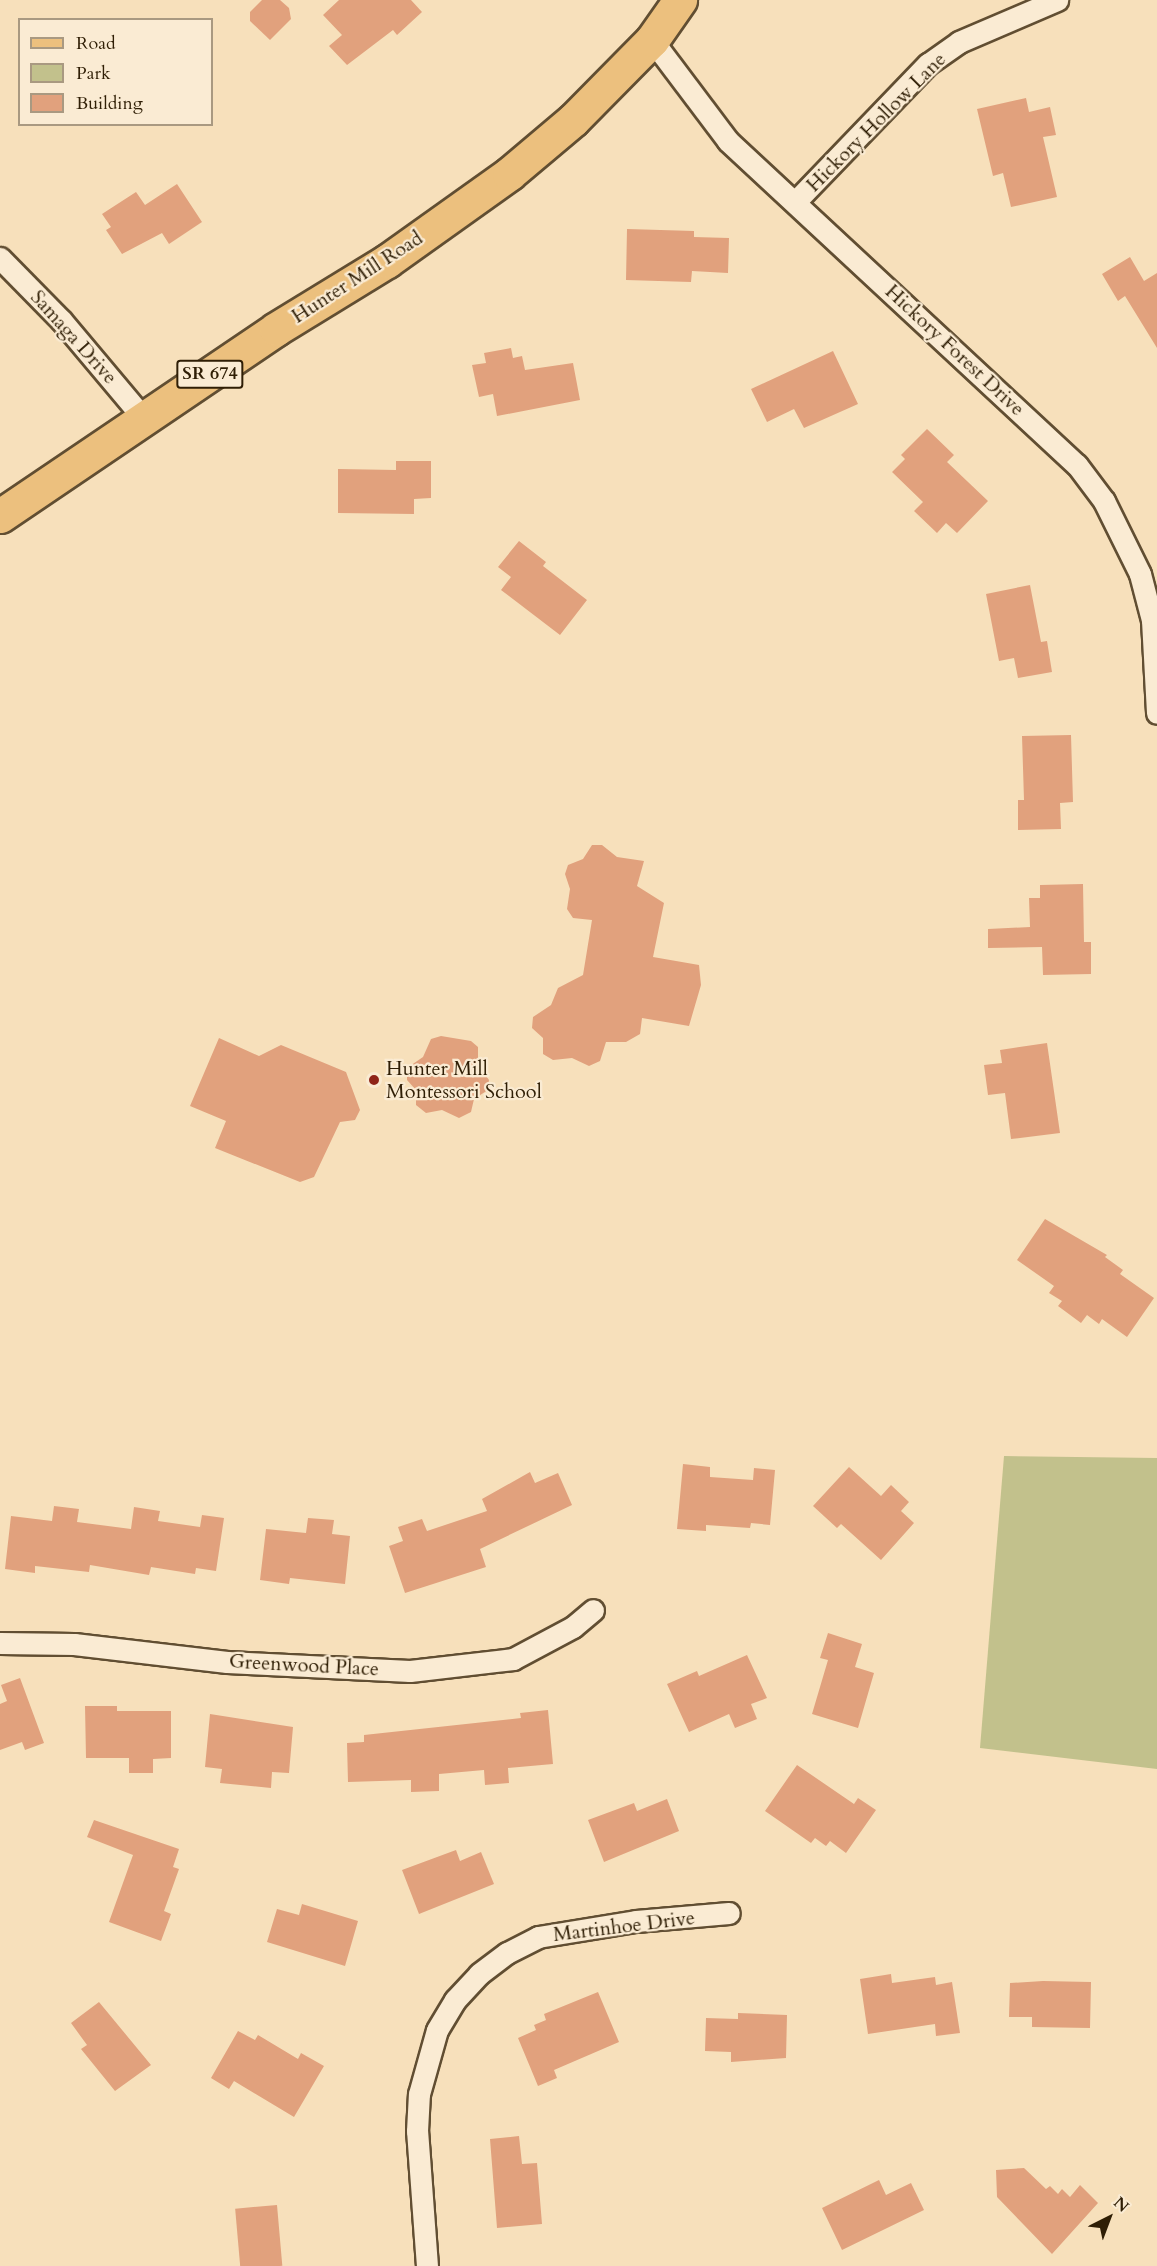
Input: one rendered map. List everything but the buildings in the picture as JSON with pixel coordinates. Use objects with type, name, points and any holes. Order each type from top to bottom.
[{"type":"main road","name":"Hunter Mill Road","points":[[0,516],[276,329],[387,261],[509,174],[573,120],[651,40],[680,0]]},
{"type":"street","name":"Hickory Hollow Lane","points":[[795,202],[928,64],[959,42],[1057,0]]},
{"type":"street","name":"Hickory Forest Drive","points":[[651,40],[728,141],[1077,465],[1104,501],[1140,574],[1152,620],[1157,713]]},
{"type":"street","name":"Samaga Drive","points":[[0,258],[68,328],[144,419]]},
{"type":"street","name":"Greenwood Place","points":[[0,1643],[74,1644],[227,1662],[411,1671],[513,1659],[573,1627],[593,1610]]},
{"type":"street","name":"Martinhoe Drive","points":[[427,2266],[417,2131],[419,2094],[437,2030],[455,2000],[479,1974],[507,1953],[538,1937],[636,1921],[729,1914]]},
{"type":"green space","points":[[1004,1456],[1157,1458],[1157,1769],[980,1748]]},
{"type":"place","name":"Hunter Mill Montessori School","points":[[374,1080]]}]
